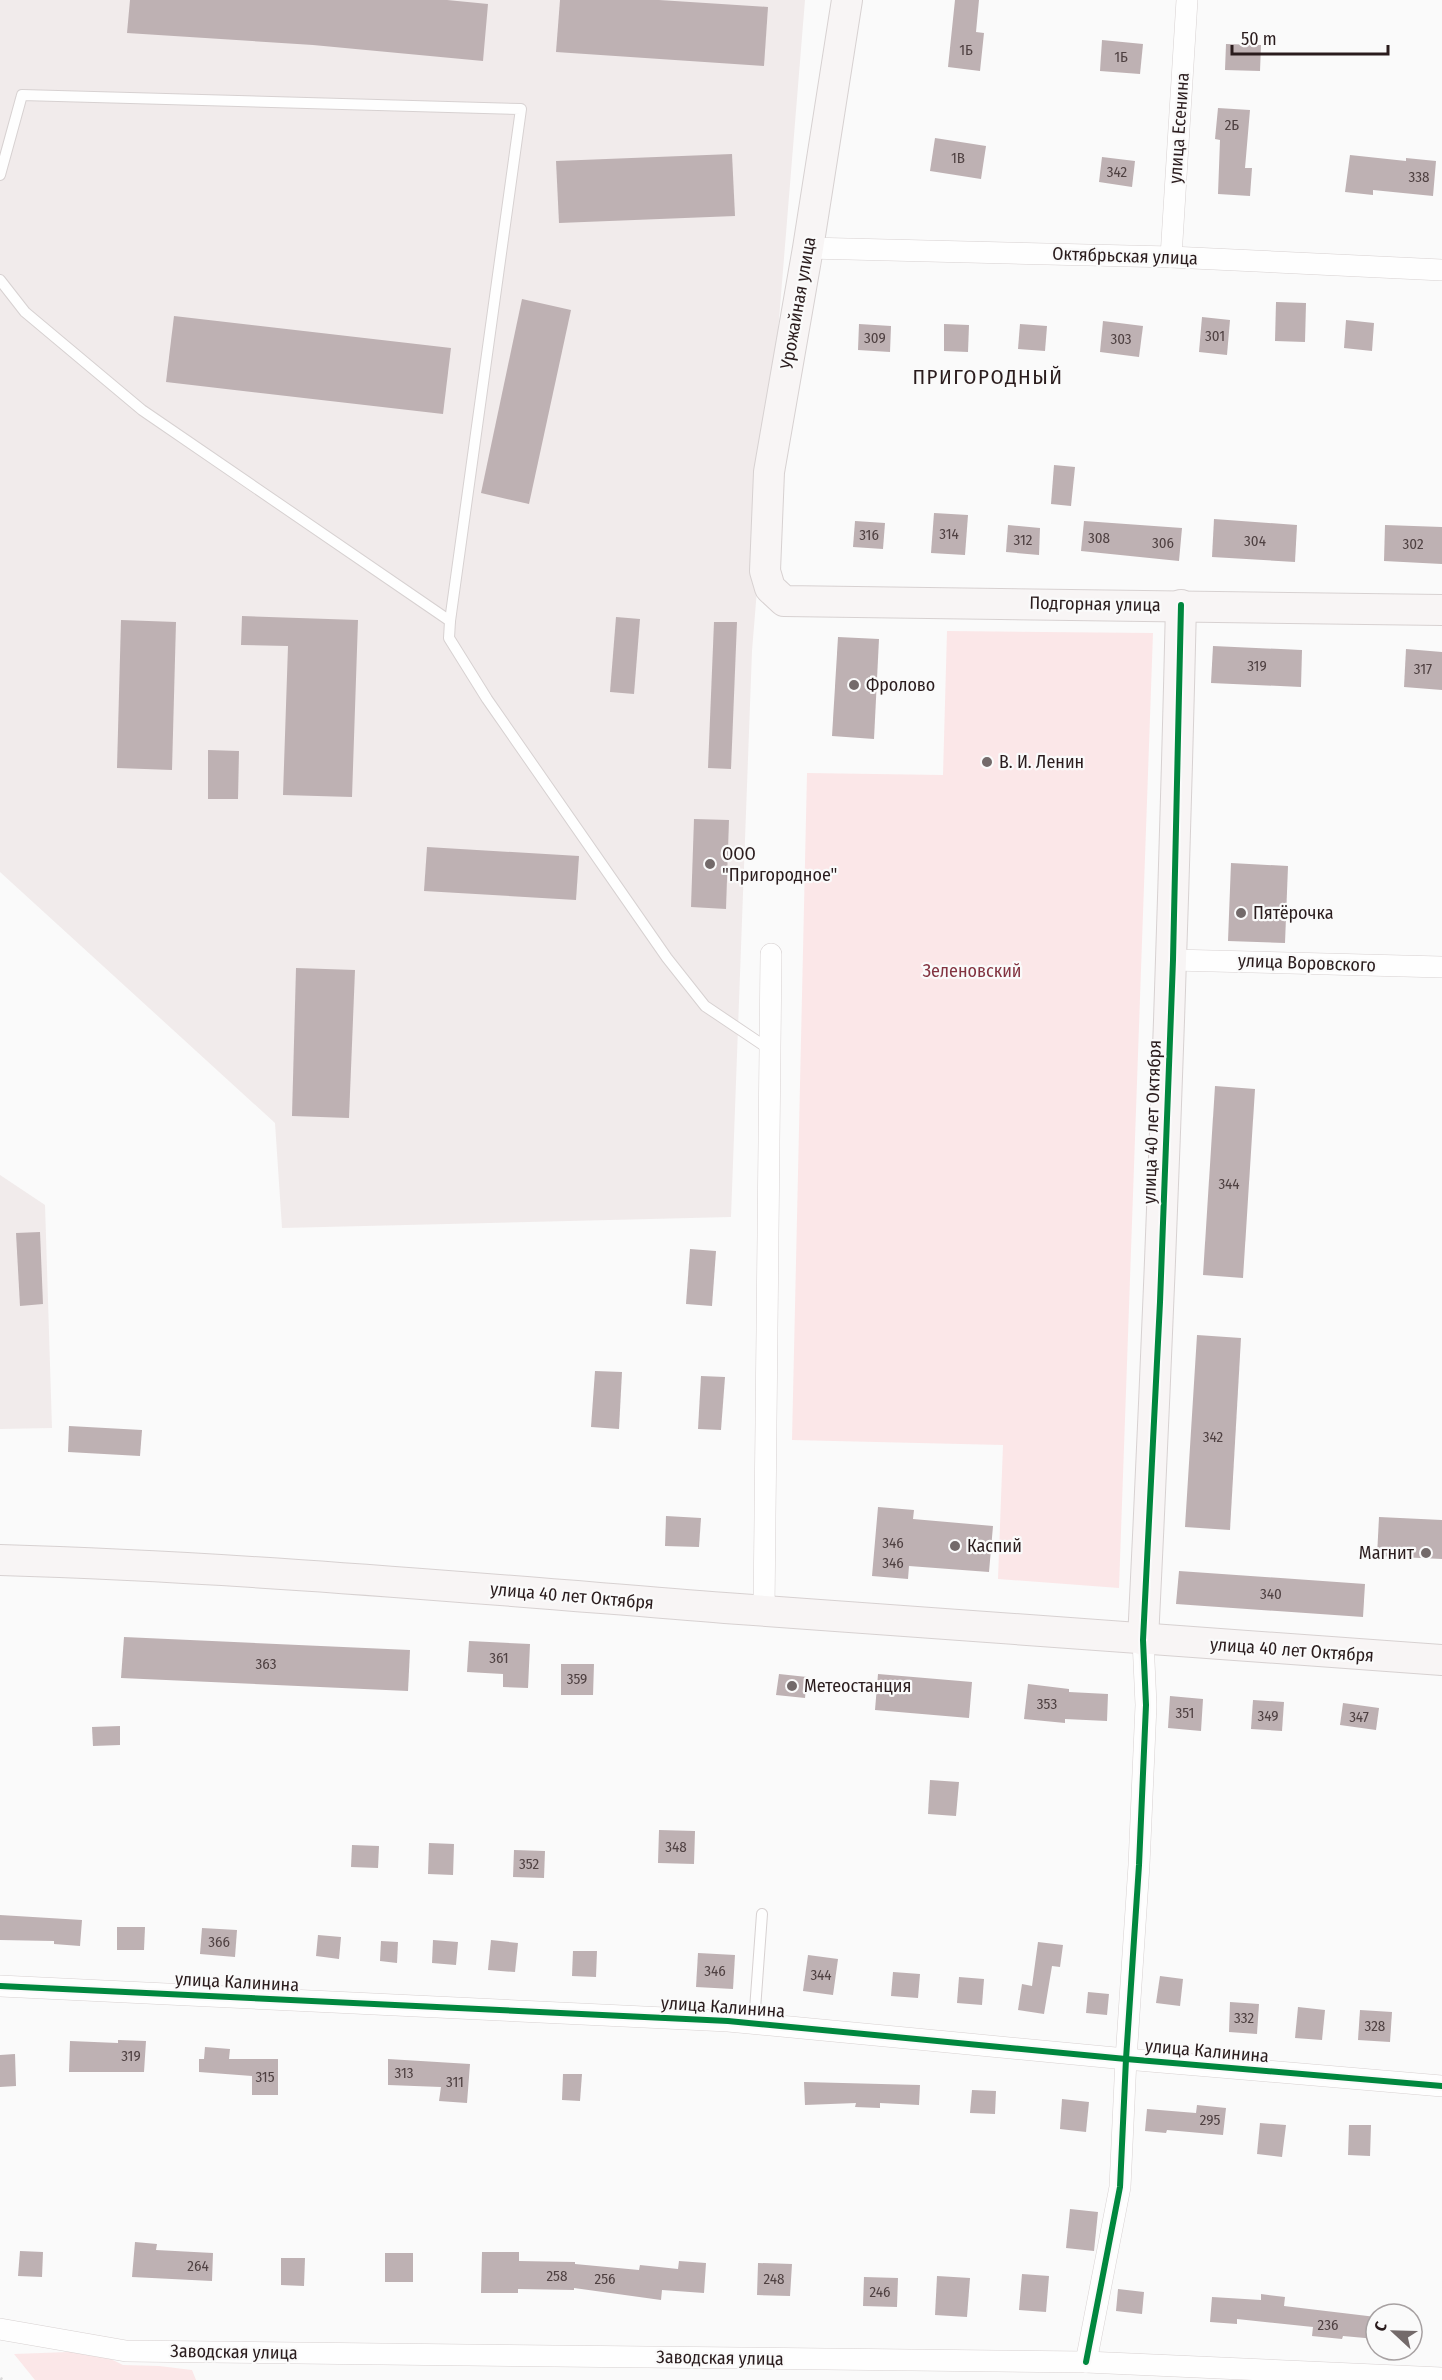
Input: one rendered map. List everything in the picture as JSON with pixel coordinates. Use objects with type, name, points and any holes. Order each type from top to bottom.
[{"type":"street","name":"Урожайная улица","points":[[784,601],[770,588],[765,572],[769,472],[808,248],[847,0]]},
{"type":"street","name":"улица Есенина","points":[[1171,257],[1187,0]]},
{"type":"street","name":"Октябрьская улица","points":[[808,248],[1171,257],[1442,270]]},
{"type":"street","name":"Подгорная улица","points":[[784,601],[1442,610]]},
{"type":"street","name":"улица 40 лет Октября","points":[[1143,1640],[1160,1302],[1173,960],[1181,605]]},
{"type":"street","points":[[764,1611],[771,954]]},
{"type":"street","name":"улица Воровского","points":[[1173,960],[1442,967]]},
{"type":"street","name":"улица 40 лет Октября","points":[[0,1560],[98,1563],[429,1585],[1143,1640],[1442,1660]]},
{"type":"street","points":[[1086,2362],[1120,2187],[1143,1785],[1146,1705],[1143,1640]]},
{"type":"street","name":"улица Калинина","points":[[0,1986],[754,2023],[1126,2059],[1442,2086]]},
{"type":"street","name":"Заводская улица","points":[[0,2329],[126,2351],[1086,2362],[1442,2378]]},
{"type":"lane","points":[[0,175],[22,95],[521,109],[448,638],[486,699],[667,958],[705,1006],[769,1049]]},
{"type":"lane","points":[[0,280],[25,312],[141,410],[450,621]]},
{"type":"lane","name":"улица Калинина","points":[[754,2023],[762,1914]]},
{"type":"shaded area","points":[[0,0],[805,0],[752,651],[731,1217],[282,1228],[275,1123],[0,872]]},
{"type":"shaded area","points":[[0,1175],[45,1205],[52,1428],[0,1429]]},
{"type":"green space","name":"Зеленовский","points":[[947,631],[1153,633],[1119,1588],[998,1579],[1003,1445],[792,1440],[807,773],[943,775]]},
{"type":"green space","points":[[95,2351],[123,2365],[192,2370],[196,2380],[35,2380],[14,2354]]},
{"type":"building","points":[[130,0],[447,0],[488,4],[483,61],[313,45],[127,33]]},
{"type":"building","points":[[560,0],[659,0],[768,7],[764,66],[556,52]]},
{"type":"building","points":[[955,0],[979,0],[976,32],[984,33],[980,71],[948,67]]},
{"type":"building","points":[[1102,40],[1143,44],[1140,74],[1100,71]]},
{"type":"building","points":[[1226,44],[1261,45],[1260,71],[1225,70]]},
{"type":"building","points":[[1218,108],[1250,110],[1245,168],[1252,168],[1250,196],[1218,194],[1220,140],[1215,139]]},
{"type":"building","points":[[935,138],[986,146],[981,179],[930,171]]},
{"type":"building","points":[[732,154],[735,216],[559,223],[556,161]]},
{"type":"building","points":[[1350,155],[1406,161],[1406,158],[1436,161],[1433,196],[1373,190],[1373,195],[1345,192]]},
{"type":"building","points":[[1102,157],[1135,161],[1132,187],[1099,182]]},
{"type":"building","points":[[522,299],[571,310],[529,504],[481,493]]},
{"type":"building","points":[[1276,302],[1306,303],[1305,342],[1275,341]]},
{"type":"building","points":[[174,316],[451,348],[443,414],[166,382]]},
{"type":"building","points":[[1202,317],[1230,320],[1227,355],[1199,352]]},
{"type":"building","points":[[1346,320],[1374,323],[1372,351],[1344,348]]},
{"type":"building","points":[[1103,321],[1143,326],[1139,357],[1100,352]]},
{"type":"building","points":[[859,324],[891,326],[890,352],[858,350]]},
{"type":"building","points":[[944,324],[969,325],[968,352],[944,351]]},
{"type":"building","points":[[1020,324],[1047,326],[1045,351],[1018,349]]},
{"type":"building","points":[[1054,465],[1075,467],[1071,506],[1051,504]]},
{"type":"building","points":[[934,513],[968,515],[965,555],[931,553]]},
{"type":"building","points":[[1214,519],[1297,525],[1295,562],[1212,557]]},
{"type":"building","points":[[855,521],[885,523],[883,549],[853,547]]},
{"type":"building","points":[[1084,521],[1182,528],[1179,561],[1081,551]]},
{"type":"building","points":[[1008,525],[1040,528],[1039,555],[1006,552]]},
{"type":"building","points":[[1385,525],[1442,527],[1442,564],[1384,561]]},
{"type":"building","points":[[242,616],[358,620],[352,797],[283,795],[288,646],[241,645]]},
{"type":"building","points":[[616,617],[640,619],[634,694],[610,692]]},
{"type":"building","points":[[121,620],[176,622],[172,770],[117,768]]},
{"type":"building","points":[[714,622],[737,622],[731,769],[708,768]]},
{"type":"building","name":"Фролово","points":[[838,637],[879,639],[874,739],[832,736]]},
{"type":"building","points":[[1213,646],[1302,650],[1301,687],[1211,683]]},
{"type":"building","points":[[1406,649],[1442,652],[1442,690],[1404,687]]},
{"type":"building","points":[[208,750],[239,751],[238,799],[208,799]]},
{"type":"building","name":"ООО \"Пригородное\"","points":[[694,819],[729,820],[726,909],[691,907]]},
{"type":"building","points":[[427,847],[579,856],[576,900],[424,891]]},
{"type":"building","points":[[1231,863],[1288,866],[1285,943],[1228,941]]},
{"type":"building","points":[[296,968],[355,970],[349,1118],[292,1116]]},
{"type":"building","points":[[1215,1086],[1255,1089],[1243,1278],[1203,1275]]},
{"type":"building","points":[[40,1232],[43,1304],[20,1306],[16,1233]]},
{"type":"building","points":[[690,1249],[716,1251],[712,1306],[686,1304]]},
{"type":"building","points":[[1197,1335],[1241,1338],[1230,1530],[1185,1527]]},
{"type":"building","points":[[595,1371],[622,1372],[619,1429],[591,1427]]},
{"type":"building","points":[[701,1376],[725,1377],[721,1430],[698,1429]]},
{"type":"building","points":[[69,1426],[142,1430],[140,1456],[68,1452]]},
{"type":"building","points":[[878,1507],[914,1510],[913,1519],[993,1526],[989,1572],[909,1566],[908,1579],[872,1576]]},
{"type":"building","points":[[666,1516],[701,1518],[699,1547],[665,1546]]},
{"type":"building","points":[[1379,1517],[1442,1520],[1442,1559],[1377,1556]]},
{"type":"building","points":[[1179,1571],[1365,1584],[1363,1617],[1176,1604]]},
{"type":"building","points":[[124,1637],[410,1650],[408,1691],[121,1678]]},
{"type":"building","points":[[469,1641],[530,1644],[528,1688],[503,1687],[503,1674],[467,1672]]},
{"type":"building","points":[[561,1664],[594,1664],[593,1695],[561,1695]]},
{"type":"building","name":"Метеостанция","points":[[779,1674],[807,1677],[805,1698],[776,1695]]},
{"type":"building","points":[[878,1674],[972,1682],[969,1718],[875,1710]]},
{"type":"building","points":[[1028,1684],[1069,1689],[1069,1692],[1108,1694],[1107,1721],[1065,1719],[1065,1723],[1024,1719]]},
{"type":"building","points":[[1170,1696],[1203,1699],[1201,1731],[1168,1728]]},
{"type":"building","points":[[1253,1700],[1284,1702],[1282,1731],[1251,1729]]},
{"type":"building","points":[[1343,1703],[1379,1708],[1376,1730],[1340,1725]]},
{"type":"building","points":[[120,1726],[120,1745],[93,1746],[92,1727]]},
{"type":"building","points":[[930,1780],[959,1782],[956,1816],[928,1814]]},
{"type":"building","points":[[659,1830],[695,1831],[694,1864],[658,1863]]},
{"type":"building","points":[[429,1843],[454,1844],[453,1875],[428,1874]]},
{"type":"building","points":[[352,1845],[379,1846],[378,1868],[351,1867]]},
{"type":"building","points":[[514,1850],[545,1851],[544,1878],[513,1877]]},
{"type":"building","points":[[0,1915],[82,1920],[80,1946],[54,1944],[54,1941],[0,1940]]},
{"type":"building","points":[[117,1927],[145,1927],[144,1950],[117,1950]]},
{"type":"building","points":[[202,1928],[237,1930],[235,1957],[200,1954]]},
{"type":"building","points":[[318,1935],[341,1937],[339,1959],[316,1956]]},
{"type":"building","points":[[433,1940],[458,1942],[456,1965],[432,1963]]},
{"type":"building","points":[[491,1940],[518,1943],[515,1972],[488,1970]]},
{"type":"building","points":[[381,1941],[398,1942],[397,1963],[380,1961]]},
{"type":"building","points":[[1038,1942],[1063,1945],[1060,1967],[1052,1966],[1044,2014],[1018,2010],[1022,1984],[1032,1986]]},
{"type":"building","points":[[573,1951],[597,1951],[596,1977],[572,1976]]},
{"type":"building","points":[[698,1953],[735,1955],[733,1989],[696,1987]]},
{"type":"building","points":[[808,1955],[838,1959],[833,1995],[803,1991]]},
{"type":"building","points":[[893,1972],[920,1974],[918,1998],[891,1996]]},
{"type":"building","points":[[1160,1976],[1183,1979],[1180,2006],[1156,2003]]},
{"type":"building","points":[[959,1977],[984,1979],[982,2005],[957,2003]]},
{"type":"building","points":[[1088,1992],[1109,1994],[1107,2015],[1086,2013]]},
{"type":"building","points":[[1230,2002],[1259,2004],[1257,2034],[1229,2032]]},
{"type":"building","points":[[1298,2007],[1325,2010],[1322,2040],[1295,2038]]},
{"type":"building","points":[[1360,2010],[1392,2012],[1390,2042],[1358,2040]]},
{"type":"building","points":[[118,2040],[146,2041],[144,2072],[69,2072],[70,2041],[118,2043]]},
{"type":"building","points":[[205,2047],[230,2049],[229,2059],[278,2059],[278,2095],[252,2095],[252,2076],[199,2072],[199,2059],[204,2059]]},
{"type":"building","points":[[15,2054],[16,2086],[0,2087],[0,2055]]},
{"type":"building","points":[[388,2059],[470,2064],[467,2103],[439,2101],[441,2087],[388,2085]]},
{"type":"building","points":[[563,2074],[582,2074],[580,2101],[562,2100]]},
{"type":"building","points":[[804,2082],[920,2085],[919,2105],[880,2103],[880,2108],[855,2107],[856,2103],[805,2105]]},
{"type":"building","points":[[972,2090],[996,2091],[995,2114],[970,2113]]},
{"type":"building","points":[[1062,2099],[1089,2102],[1086,2132],[1060,2129]]},
{"type":"building","points":[[1197,2105],[1226,2108],[1223,2135],[1167,2130],[1166,2133],[1145,2131],[1147,2109],[1196,2113]]},
{"type":"building","points":[[1260,2123],[1286,2125],[1282,2157],[1257,2154]]},
{"type":"building","points":[[1349,2125],[1371,2125],[1370,2156],[1348,2155]]},
{"type":"building","points":[[1070,2209],[1098,2212],[1094,2251],[1066,2248]]},
{"type":"building","points":[[135,2242],[157,2244],[156,2250],[213,2253],[212,2281],[132,2277]]},
{"type":"building","points":[[20,2251],[43,2252],[42,2277],[18,2276]]},
{"type":"building","points":[[482,2252],[519,2252],[519,2261],[575,2262],[575,2264],[639,2270],[640,2265],[678,2269],[679,2261],[706,2263],[704,2293],[662,2290],[661,2300],[574,2288],[574,2290],[518,2289],[518,2293],[481,2293]]},
{"type":"building","points":[[385,2253],[413,2253],[413,2282],[385,2282]]},
{"type":"building","points":[[281,2258],[305,2258],[304,2286],[281,2285]]},
{"type":"building","points":[[758,2263],[792,2264],[790,2296],[757,2295]]},
{"type":"building","points":[[1022,2274],[1049,2276],[1046,2312],[1019,2310]]},
{"type":"building","points":[[937,2276],[970,2278],[967,2317],[935,2315]]},
{"type":"building","points":[[864,2277],[898,2278],[897,2307],[863,2306]]},
{"type":"building","points":[[1118,2289],[1144,2292],[1142,2314],[1116,2311]]},
{"type":"building","points":[[1261,2294],[1285,2297],[1284,2306],[1364,2316],[1364,2338],[1343,2336],[1342,2339],[1312,2336],[1313,2327],[1237,2319],[1237,2324],[1210,2322],[1212,2297],[1261,2300]]},
{"type":"cycle path","points":[[1086,2362],[1120,2187],[1139,1865],[1146,1705],[1143,1640],[1160,1302],[1173,960],[1181,605]]},
{"type":"cycle path","points":[[0,1986],[728,2021],[1442,2086]]},
{"type":"place","name":"Фролово","points":[[854,685]]},
{"type":"place","name":"В. И. Ленин","points":[[987,762]]},
{"type":"place","name":"ООО \"Пригородное\"","points":[[710,864]]},
{"type":"place","name":"Пятёрочка","points":[[1241,913]]},
{"type":"place","name":"Каспий","points":[[955,1546]]},
{"type":"place","name":"Магнит","points":[[1426,1553]]},
{"type":"place","name":"Метеостанция","points":[[792,1686]]},
{"type":"district","name":"ПРИГОРОДНЫЙ","points":[[988,377]]}]
